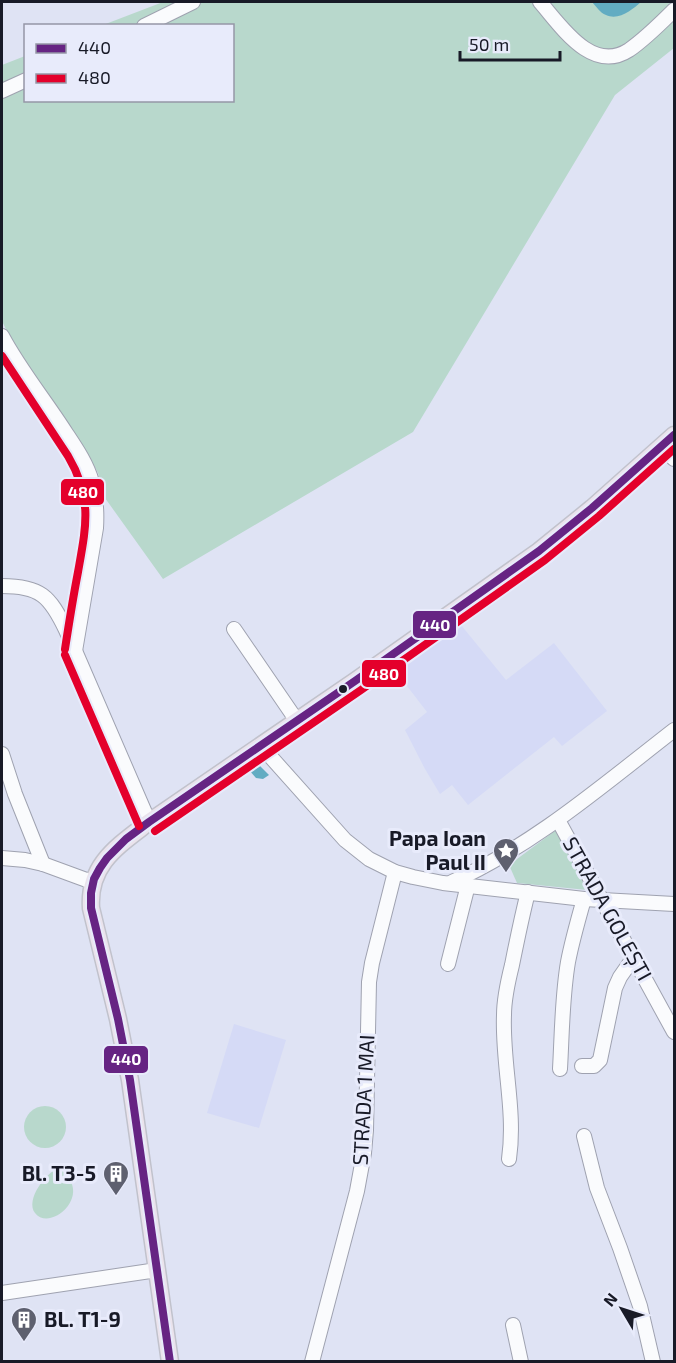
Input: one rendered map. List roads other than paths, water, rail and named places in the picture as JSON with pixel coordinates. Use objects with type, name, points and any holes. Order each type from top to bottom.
[{"type":"main road","points":[[170,1362],[130,1080],[118,1018],[91,908],[92,882],[106,859],[149,822],[297,721],[539,550],[592,508],[675,435]]},
{"type":"street","points":[[148,24],[193,2]]},
{"type":"street","points":[[540,2],[574,39],[588,51],[602,57],[613,57],[628,51],[675,10]]},
{"type":"street","points":[[2,91],[24,81]]},
{"type":"street","points":[[2,336],[80,455],[95,493],[96,528],[75,651]]},
{"type":"street","points":[[662,446],[675,459]]},
{"type":"street","points":[[2,586],[33,590],[48,599],[60,618],[149,822]]},
{"type":"street","points":[[234,629],[297,721]]},
{"type":"street","name":"STRADA GOLEȘTI","points":[[675,730],[558,820],[675,1032]]},
{"type":"street","points":[[261,746],[351,845],[369,859],[395,872],[422,879],[584,899],[675,904]]},
{"type":"street","points":[[2,754],[43,864]]},
{"type":"street","points":[[450,883],[491,863],[558,820]]},
{"type":"street","points":[[2,858],[43,864],[92,882]]},
{"type":"street","name":"STRADA 1 MAI","points":[[312,1362],[362,1170],[366,1130],[369,982],[395,872]]},
{"type":"street","points":[[448,964],[468,885]]},
{"type":"street","points":[[509,1159],[511,1114],[504,1040],[504,1013],[528,892]]},
{"type":"street","points":[[560,1069],[568,964],[584,899]]},
{"type":"street","points":[[582,1066],[594,1066],[600,1060],[615,988],[634,957]]},
{"type":"street","points":[[584,1136],[597,1188],[640,1306],[652,1362]]},
{"type":"street","points":[[2,1293],[157,1270]]},
{"type":"street","points":[[513,1325],[521,1362]]},
{"type":"water","points":[[592,2],[641,2],[625,13],[611,16],[604,14]]},
{"type":"water","points":[[257,763],[269,775],[263,779],[256,778],[249,770]]},
{"type":"place","name":"Papa Ioan Paul II","points":[[506,874]]},
{"type":"place","name":"Bl. T3-5","points":[[116,1197]]},
{"type":"place","name":"BL. T1-9","points":[[24,1343]]}]
